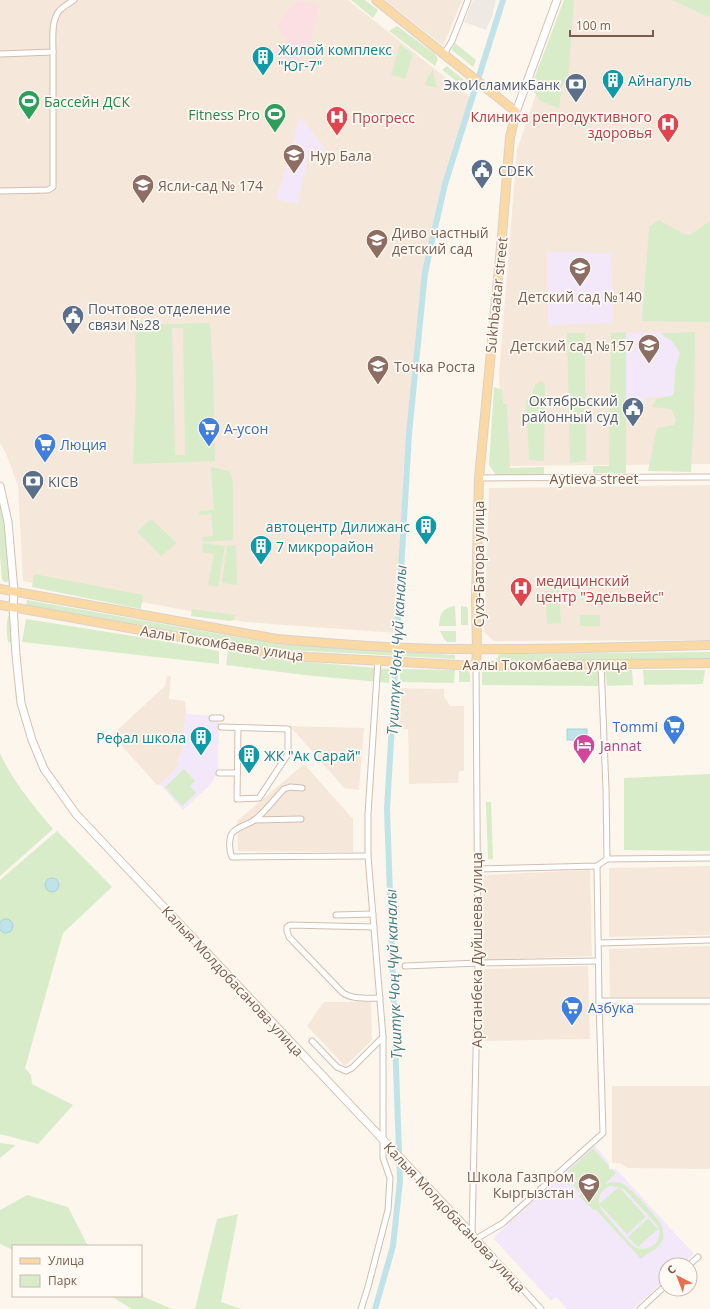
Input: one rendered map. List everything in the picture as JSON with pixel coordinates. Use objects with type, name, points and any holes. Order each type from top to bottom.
[{"type":"main road","points":[[376,0],[444,54],[469,76],[516,112]]},
{"type":"main road","name":"Sukhbaatar street","points":[[479,478],[510,137],[516,112]]},
{"type":"main road","name":"Сухэ-Батора улица","points":[[476,666],[479,478]]},
{"type":"main road","name":"Аалы Токомбаева улица","points":[[0,589],[277,639],[384,647],[477,649],[710,645]]},
{"type":"main road","name":"Аалы Токомбаева улица","points":[[0,605],[275,654],[308,657],[476,666],[710,662]]},
{"type":"street","points":[[0,191],[48,190],[53,187],[54,22],[56,15],[60,10],[74,0]]},
{"type":"street","points":[[444,54],[452,41],[468,0]]},
{"type":"street","points":[[516,112],[557,0]]},
{"type":"street","points":[[0,54],[53,52]]},
{"type":"street","name":"Aytieva street","points":[[479,478],[710,477]]},
{"type":"street","name":"Калыя Молдобасанова улица","points":[[0,486],[8,522],[14,591],[13,607],[18,678],[23,709],[25,720],[38,754],[54,784],[76,814],[404,1161],[541,1309]]},
{"type":"street","points":[[360,1309],[368,1287],[389,1206],[390,1178],[383,1158],[383,1037],[368,856],[368,814],[381,660]]},
{"type":"street","points":[[601,664],[607,859]]},
{"type":"street","name":"Арстанбека Дуйшеева улица","points":[[474,1237],[478,963],[476,666]]},
{"type":"street","points":[[212,718],[221,718]]},
{"type":"street","points":[[221,728],[238,728],[288,730],[288,754],[259,798],[237,799],[238,728]]},
{"type":"street","points":[[219,773],[237,773]]},
{"type":"street","points":[[302,788],[290,787],[284,789],[254,820],[234,832],[231,835],[230,852],[232,857],[368,856]]},
{"type":"street","points":[[254,820],[301,819]]},
{"type":"street","points":[[477,868],[597,866],[607,859],[710,858]]},
{"type":"street","points":[[474,1237],[503,1223],[603,1133],[597,866]]},
{"type":"street","points":[[336,915],[373,914]]},
{"type":"street","points":[[374,928],[290,925],[287,931],[288,936],[343,993],[357,998],[380,998]]},
{"type":"street","points":[[598,943],[710,940]]},
{"type":"street","points":[[405,966],[598,961]]},
{"type":"street","points":[[599,1001],[710,1001]]},
{"type":"street","points":[[312,1041],[337,1067],[346,1071],[352,1068],[383,1037]]},
{"type":"street","points":[[640,1309],[658,1293]]},
{"type":"shaded area","points":[[0,0],[348,0],[470,97],[444,188],[421,315],[404,464],[396,633],[245,622],[23,581],[18,486],[6,453],[0,443]]},
{"type":"shaded area","points":[[385,0],[462,0],[443,46]]},
{"type":"shaded area","points":[[473,0],[496,0],[492,16],[486,30],[464,22]]},
{"type":"shaded area","points":[[568,0],[710,0],[710,464],[504,466],[499,374],[517,150]]},
{"type":"shaded area","points":[[299,1],[319,5],[308,52],[297,62],[281,61],[274,52],[288,40],[277,27],[285,12]]},
{"type":"shaded area","name":"Нур Бала","points":[[299,119],[303,120],[327,151],[309,150],[298,204],[276,199]]},
{"type":"shaded area","name":"Детский сад №140","points":[[547,252],[611,253],[613,323],[548,325]]},
{"type":"shaded area","name":"Детский сад №157","points":[[681,332],[680,396],[648,397],[646,398],[646,404],[617,404],[618,333]]},
{"type":"shaded area","points":[[710,485],[710,640],[494,641],[484,632],[489,488]]},
{"type":"shaded area","points":[[167,676],[171,676],[169,699],[185,701],[186,712],[182,751],[177,761],[180,765],[160,784],[157,785],[112,735],[165,686]]},
{"type":"shaded area","points":[[400,688],[444,689],[444,696],[450,706],[464,706],[464,771],[459,771],[458,783],[409,784],[408,729],[398,729]]},
{"type":"shaded area","points":[[186,714],[219,716],[218,772],[210,785],[183,810],[160,784],[180,765],[177,761],[182,751]]},
{"type":"shaded area","points":[[290,726],[364,728],[359,790],[344,788]]},
{"type":"shaded area","points":[[304,764],[353,819],[353,852],[238,851],[237,821]]},
{"type":"shaded area","points":[[710,866],[710,935],[609,937],[609,868]]},
{"type":"shaded area","points":[[590,870],[592,956],[482,960],[482,875]]},
{"type":"shaded area","points":[[710,946],[710,997],[610,997],[609,949]]},
{"type":"shaded area","points":[[588,966],[590,1039],[482,1041],[482,969]]},
{"type":"shaded area","points":[[324,1002],[371,1002],[372,1040],[345,1066],[307,1026]]},
{"type":"shaded area","points":[[612,1086],[710,1086],[710,1169],[628,1168],[619,1163],[612,1163]]},
{"type":"shaded area","name":"Школа Газпром Кыргызстан","points":[[594,1145],[609,1162],[609,1169],[616,1169],[694,1254],[691,1257],[658,1257],[658,1286],[633,1309],[567,1309],[556,1297],[551,1301],[493,1238]]},
{"type":"green space","points":[[351,0],[365,0],[378,10],[373,18]]},
{"type":"green space","points":[[564,0],[574,0],[568,79],[562,86],[559,108],[540,101],[531,87]]},
{"type":"green space","points":[[672,0],[710,0],[710,16],[709,17]]},
{"type":"green space","points":[[397,26],[435,54],[438,59],[435,66],[389,31]]},
{"type":"green space","points":[[455,43],[476,60],[473,67],[452,50]]},
{"type":"green space","points":[[400,44],[413,54],[405,79],[391,75]]},
{"type":"green space","points":[[447,66],[469,84],[468,90],[442,70]]},
{"type":"green space","points":[[433,70],[437,88],[425,85],[428,76]]},
{"type":"green space","points":[[659,220],[682,233],[690,235],[710,221],[710,322],[642,321],[649,227]]},
{"type":"green space","points":[[210,323],[213,370],[215,461],[133,464],[136,390],[135,325]],"holes":[[[172,328],[183,328],[185,455],[175,455]]]},
{"type":"green space","points":[[626,332],[626,473],[593,473],[593,466],[609,466],[611,333]]},
{"type":"green space","points":[[695,332],[694,417],[691,472],[648,471],[657,428],[674,425],[676,420],[671,409],[652,407],[656,399],[674,395],[675,370],[680,353],[671,340],[661,333]]},
{"type":"green space","points":[[567,333],[585,333],[586,461],[570,463]]},
{"type":"green space","points":[[542,381],[545,385],[544,461],[529,460],[526,400],[531,398],[535,384]]},
{"type":"green space","points":[[494,387],[502,390],[503,403],[507,404],[510,468],[544,467],[544,475],[496,475],[489,465]]},
{"type":"green space","points":[[211,467],[229,471],[233,482],[233,540],[203,542],[202,537],[213,536],[211,514],[198,515],[200,511],[214,510]]},
{"type":"green space","points":[[0,503],[4,526],[9,580],[7,582],[4,582],[2,579],[0,555]]},
{"type":"green space","points":[[151,519],[177,543],[161,556],[137,532]]},
{"type":"green space","points":[[203,543],[225,546],[218,587],[208,585],[214,554],[202,552]]},
{"type":"green space","points":[[227,545],[236,546],[237,585],[222,583]]},
{"type":"green space","points":[[34,574],[143,595],[141,609],[32,587]]},
{"type":"green space","points":[[559,590],[561,623],[547,624],[545,591]]},
{"type":"green space","points":[[27,600],[276,644],[455,655],[455,659],[273,649],[26,605]]},
{"type":"green space","points":[[455,606],[456,626],[439,626],[442,612],[447,608]]},
{"type":"green space","points":[[461,606],[467,607],[468,609],[468,625],[461,625]]},
{"type":"green space","points":[[192,609],[235,615],[234,620],[230,621],[191,616]]},
{"type":"green space","points":[[9,615],[12,616],[12,643],[8,642],[7,636]]},
{"type":"green space","points":[[580,615],[600,615],[600,626],[580,626]]},
{"type":"green space","points":[[26,619],[219,651],[219,664],[22,642]]},
{"type":"green space","points":[[440,631],[456,631],[456,642],[447,642]]},
{"type":"green space","points":[[228,651],[271,659],[390,669],[389,683],[304,675],[226,665]]},
{"type":"green space","points":[[710,652],[710,659],[498,662],[496,659],[500,654]]},
{"type":"green space","points":[[400,669],[455,670],[454,683],[400,682]]},
{"type":"green space","points":[[605,669],[632,670],[633,685],[607,686]]},
{"type":"green space","points":[[643,670],[705,670],[703,684],[644,685]]},
{"type":"green space","points":[[459,671],[467,671],[470,673],[470,682],[459,682]]},
{"type":"green space","points":[[598,671],[598,686],[482,685],[482,672]]},
{"type":"green space","points":[[0,753],[17,783],[53,829],[0,876]]},
{"type":"green space","points":[[184,769],[195,781],[190,786],[196,793],[182,806],[165,787]]},
{"type":"green space","points":[[710,774],[710,851],[624,850],[624,778]]},
{"type":"green space","points":[[486,802],[491,802],[493,859],[488,859]]},
{"type":"green space","points":[[57,831],[112,887],[63,933],[25,1068],[31,1075],[32,1084],[73,1105],[38,1144],[0,1134],[0,880]]},
{"type":"green space","points":[[0,1143],[16,1145],[0,1158]]},
{"type":"green space","points":[[593,1148],[609,1166],[609,1169],[612,1169],[616,1173],[605,1184],[616,1182],[626,1186],[643,1202],[661,1224],[663,1239],[657,1248],[641,1259],[598,1212],[594,1209],[593,1210],[579,1196],[581,1194],[573,1185],[577,1181],[568,1171]],"holes":[[[607,1187],[619,1187],[625,1190],[657,1225],[659,1229],[659,1238],[657,1242],[653,1246],[645,1249],[640,1249],[634,1246],[601,1209],[599,1201],[600,1196]]]},
{"type":"green space","points":[[619,1187],[646,1217],[627,1234],[599,1204]]},
{"type":"green space","points":[[27,1195],[68,1207],[87,1245],[12,1245],[12,1250],[0,1244],[0,1210]]},
{"type":"green space","points":[[238,1214],[221,1302],[241,1309],[195,1309],[217,1219]]},
{"type":"green space","points":[[648,1218],[658,1229],[638,1247],[628,1237]]},
{"type":"green space","points":[[142,1294],[144,1297],[172,1309],[132,1309],[113,1297],[142,1297]]},
{"type":"water","points":[[567,729],[587,729],[587,740],[567,740]]},
{"type":"water","points":[[49,878],[55,878],[59,882],[59,888],[55,892],[49,892],[45,888],[45,882]]},
{"type":"water","points":[[3,919],[9,919],[13,923],[13,929],[9,933],[3,933],[-1,929],[-1,923]]},
{"type":"waterway","name":"Түштүк Чоң Чүй каналы","points":[[375,1309],[393,1246],[400,1181],[387,809],[409,434],[425,272],[445,184],[503,0]]},
{"type":"place","name":"Жилой комплекс \"Юг-7\"","points":[[263,76]]},
{"type":"place","name":"Айнагуль","points":[[613,100]]},
{"type":"place","name":"ЭкоИсламикБанк","points":[[576,104]]},
{"type":"place","name":"Бассейн ДСК","points":[[29,120]]},
{"type":"place","name":"Fitness Pro","points":[[275,134]]},
{"type":"place","name":"Прогресс","points":[[337,136]]},
{"type":"place","name":"Клиника репродуктивного здоровья","points":[[668,144]]},
{"type":"place","name":"Нур Бала","points":[[294,174]]},
{"type":"place","name":"CDEK","points":[[482,190]]},
{"type":"place","name":"Ясли-сад № 174","points":[[143,204]]},
{"type":"place","name":"Диво частный детский сад","points":[[377,260]]},
{"type":"place","name":"Детский сад №140","points":[[580,288]]},
{"type":"place","name":"Почтовое отделение связи №28","points":[[73,336]]},
{"type":"place","name":"Детский сад №157","points":[[649,364]]},
{"type":"place","name":"Точка Роста","points":[[378,386]]},
{"type":"place","name":"Октябрьский районный суд","points":[[633,428]]},
{"type":"place","name":"А-усон","points":[[209,448]]},
{"type":"place","name":"Люция","points":[[45,464]]},
{"type":"place","name":"KICB","points":[[33,500]]},
{"type":"place","name":"автоцентр Дилижанс","points":[[426,546]]},
{"type":"place","name":"7 микрорайон","points":[[261,566]]},
{"type":"place","name":"медицинский центр \"Эдельвейс\"","points":[[521,608]]},
{"type":"place","name":"Tommi","points":[[674,746]]},
{"type":"place","name":"Рефал школа","points":[[201,756]]},
{"type":"place","name":"Jannat","points":[[584,764]]},
{"type":"place","name":"ЖК \"Ак Сарай\"","points":[[249,774]]},
{"type":"place","name":"Азбука","points":[[572,1026]]},
{"type":"place","name":"Школа Газпром Кыргызстан","points":[[589,1204]]}]
